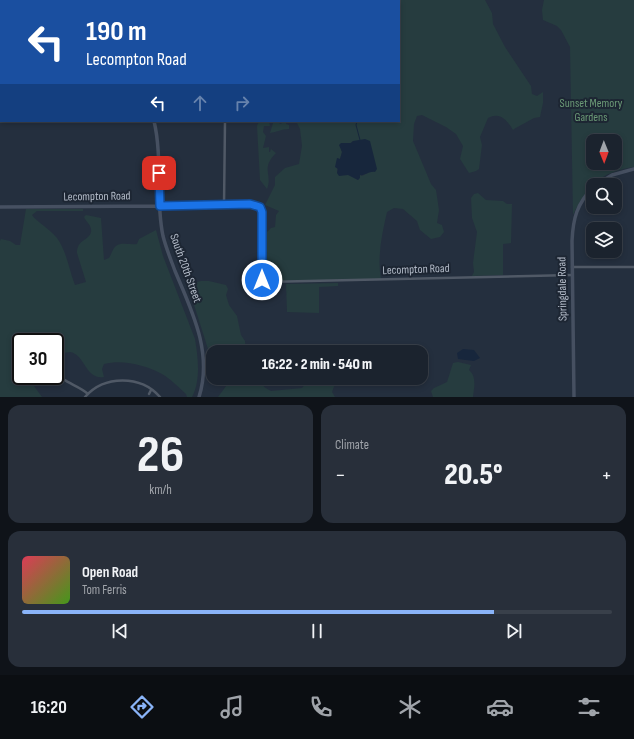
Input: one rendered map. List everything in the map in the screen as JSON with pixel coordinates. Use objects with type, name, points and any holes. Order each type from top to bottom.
[{"type":"main road","name":"South 20th Street","points":[[154,122],[159,151],[162,231],[165,244],[196,323],[201,340],[204,369],[199,397]]},
{"type":"main road","points":[[607,178],[612,175],[634,170]]},
{"type":"main road","name":"Springdale Road","points":[[574,397],[572,241],[576,212],[586,195]]},
{"type":"main road","name":"Lecompton Road","points":[[0,207],[160,206]]},
{"type":"street","points":[[224,206],[225,122]]},
{"type":"street","name":"Lecompton Road","points":[[160,206],[257,205],[260,207],[262,212],[262,280],[264,282],[572,275]]},
{"type":"street","points":[[572,266],[634,267]]},
{"type":"street","points":[[64,380],[81,388],[86,396],[99,386],[120,380],[127,380],[138,383],[152,390],[160,397]]},
{"type":"street","points":[[149,394],[152,390]]},
{"type":"green space","points":[[400,0],[485,0],[492,13],[493,24],[505,47],[531,86],[532,94],[537,96],[543,92],[543,103],[540,117],[534,118],[513,130],[505,120],[499,116],[492,116],[488,118],[480,137],[482,145],[479,169],[469,173],[460,159],[463,146],[456,134],[446,127],[422,115],[417,116],[414,124],[413,141],[431,184],[436,190],[439,210],[437,223],[442,225],[444,232],[440,237],[431,239],[420,230],[417,221],[403,209],[394,208],[387,212],[380,253],[381,279],[274,281],[265,279],[264,234],[271,228],[275,227],[276,215],[279,211],[265,205],[275,185],[275,177],[285,168],[299,164],[302,146],[300,129],[296,122],[400,122]],"holes":[[[353,141],[370,172],[362,176],[360,175],[358,180],[350,175],[337,173],[337,158],[340,159],[342,152],[341,150]]]},
{"type":"green space","name":"Sunset Memory Gardens","points":[[544,0],[634,0],[634,167],[622,169],[622,134],[586,134],[586,170],[619,170],[601,178],[586,178],[586,193],[573,215],[570,47],[561,30],[557,26],[543,20],[542,10]]},
{"type":"green space","points":[[259,122],[269,122],[270,126],[264,126],[263,132],[266,136],[263,148],[269,147],[269,152],[271,149],[276,153],[271,159],[268,167],[269,179],[267,189],[260,180],[257,126]]},
{"type":"green space","points":[[271,122],[281,124],[282,122],[286,122],[286,124],[289,125],[289,129],[270,133],[273,123]]},
{"type":"green space","points":[[478,193],[486,200],[503,201],[507,204],[512,204],[511,243],[503,244],[503,275],[472,276],[474,272],[473,263],[477,232],[472,218],[471,198],[474,194]]},
{"type":"green space","points":[[26,209],[83,209],[83,211],[37,211],[32,215],[57,238],[66,255],[75,285],[86,282],[77,253],[79,245],[90,235],[91,232],[90,225],[84,217],[86,215],[101,218],[104,260],[109,258],[116,246],[123,244],[137,244],[139,239],[156,230],[163,256],[195,339],[198,361],[198,376],[192,397],[187,397],[186,394],[165,376],[134,364],[119,362],[104,364],[102,369],[104,377],[93,375],[79,357],[70,352],[64,353],[64,333],[12,333],[12,385],[34,385],[42,397],[0,397],[0,241],[1,239],[10,241],[16,245],[20,245]]},
{"type":"green space","points":[[209,281],[226,285],[228,289],[226,295],[229,305],[237,316],[241,335],[245,341],[245,345],[207,345],[190,292],[190,289],[197,282]]},
{"type":"green space","points":[[338,283],[338,286],[319,287],[319,313],[287,312],[286,284]]},
{"type":"green space","points":[[458,362],[471,365],[469,370],[474,379],[473,397],[433,397],[431,391],[447,382],[453,363]]},
{"type":"green space","points":[[227,385],[264,385],[264,387],[271,391],[302,388],[304,385],[335,385],[332,392],[335,397],[218,397]]},
{"type":"water","points":[[365,139],[370,141],[377,169],[375,172],[360,175],[358,180],[348,175],[339,176],[337,173],[338,169],[335,167],[337,158],[340,159],[342,152],[339,145],[341,143],[351,143],[353,141]]},
{"type":"water","points":[[463,349],[474,350],[480,358],[474,361],[458,359],[457,353]]},
{"type":"waterway","points":[[357,122],[356,125],[360,140]]},
{"type":"route","points":[[159,173],[160,206],[224,206],[250,204],[257,205],[262,209],[262,280]]}]
